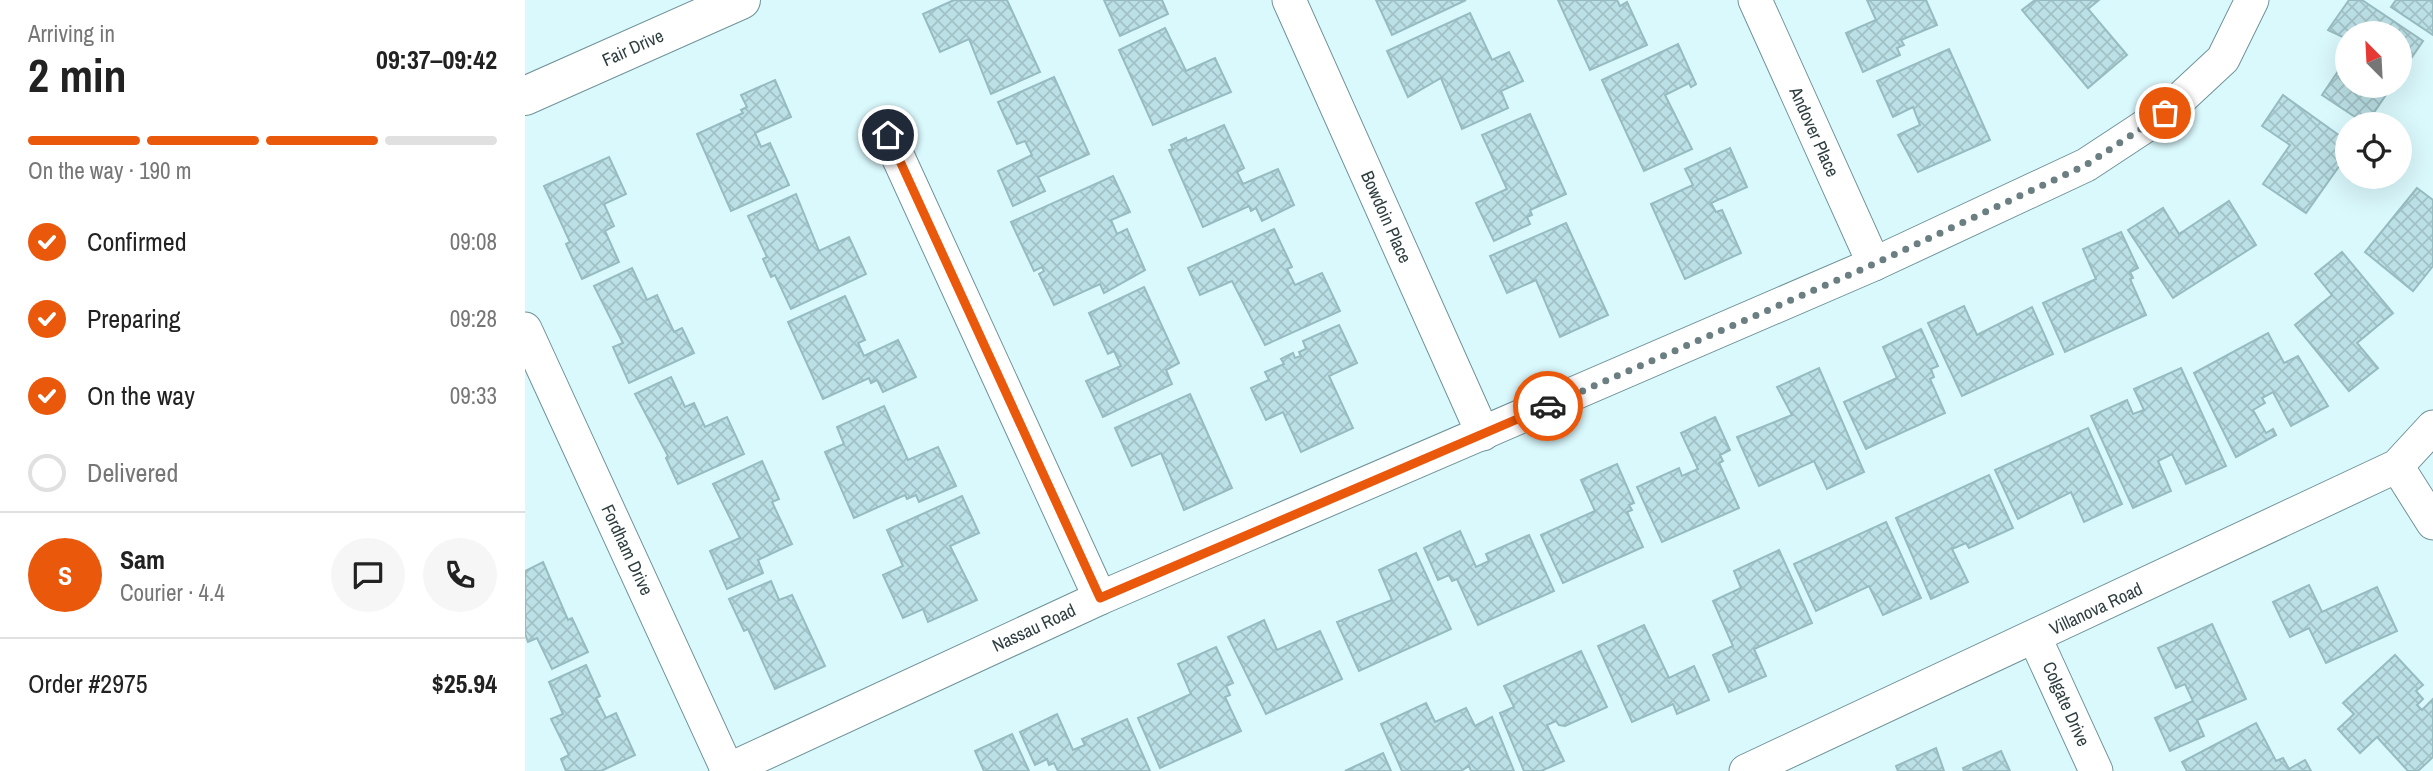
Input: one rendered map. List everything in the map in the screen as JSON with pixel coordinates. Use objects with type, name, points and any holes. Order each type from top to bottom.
[{"type":"main road","name":"Fair Drive","points":[[525,96],[741,0]]},
{"type":"street","name":"Bowdoin Place","points":[[1289,0],[1483,434]]},
{"type":"street","name":"Andover Place","points":[[1755,0],[1874,264]]},
{"type":"street","name":"Nassau Road","points":[[727,771],[1100,598],[1874,264],[2086,165],[2165,113],[2223,59],[2252,0]]},
{"type":"street","points":[[888,135],[1100,598]]},
{"type":"street","name":"Fordham Drive","points":[[525,329],[727,771]]},
{"type":"street","name":"Villanova Road","points":[[1746,771],[2035,638],[2397,466],[2433,427]]},
{"type":"street","points":[[2397,466],[2433,523]]},
{"type":"street","name":"Colgate Drive","points":[[2035,638],[2096,771]]},
{"type":"building","points":[[954,0],[1007,0],[1040,72],[991,94],[969,39],[940,52],[923,14]]},
{"type":"building","points":[[1104,0],[1162,0],[1168,14],[1120,36]]},
{"type":"building","points":[[1376,0],[1466,0],[1392,35]]},
{"type":"building","points":[[1558,0],[1617,0],[1620,6],[1627,2],[1647,45],[1590,70]]},
{"type":"building","points":[[1867,0],[1926,0],[1937,25],[1901,40],[1904,45],[1897,48],[1900,55],[1863,72],[1846,33],[1876,20]]},
{"type":"building","points":[[2035,0],[2099,0],[2088,9],[2127,55],[2088,88],[2022,10]]},
{"type":"building","points":[[2349,0],[2362,0],[2393,21],[2335,21],[2335,33],[2328,30]]},
{"type":"building","points":[[2396,0],[2433,0],[2433,35],[2412,21],[2391,7]]},
{"type":"building","points":[[1470,13],[1492,60],[1509,52],[1523,81],[1501,91],[1508,108],[1462,129],[1441,78],[1408,97],[1387,51]]},
{"type":"building","points":[[1165,28],[1186,71],[1215,58],[1231,92],[1153,125],[1119,50]]},
{"type":"building","points":[[2412,34],[2423,41],[2412,57]]},
{"type":"building","points":[[1678,44],[1696,84],[1691,87],[1689,83],[1665,95],[1692,149],[1644,171],[1602,80]]},
{"type":"building","points":[[1949,49],[1990,140],[1918,172],[1898,135],[1920,125],[1913,107],[1893,117],[1877,81]]},
{"type":"building","points":[[2335,76],[2335,98],[2384,98],[2374,112],[2348,112],[2322,95]]},
{"type":"building","points":[[1054,77],[1089,154],[1038,177],[1045,191],[1013,206],[998,171],[1032,155],[1025,141],[1017,144],[998,102]]},
{"type":"building","points":[[775,80],[791,117],[755,133],[761,147],[770,143],[789,185],[731,211],[697,134],[743,113],[741,110],[747,107],[741,95]]},
{"type":"building","points":[[2283,95],[2335,132],[2335,172],[2306,213],[2263,184],[2290,145],[2262,126]]},
{"type":"building","points":[[1530,114],[1566,194],[1530,210],[1532,215],[1527,217],[1530,224],[1494,241],[1476,203],[1507,189],[1482,135]]},
{"type":"building","points":[[1224,125],[1244,168],[1237,172],[1243,184],[1278,169],[1294,205],[1262,221],[1256,208],[1251,211],[1249,206],[1203,227],[1169,150],[1173,149],[1171,145],[1186,138],[1187,141]]},
{"type":"building","points":[[1730,148],[1747,187],[1711,203],[1716,212],[1722,210],[1741,253],[1685,279],[1651,204],[1693,185],[1685,169]]},
{"type":"building","points":[[609,157],[626,194],[604,204],[614,226],[605,231],[619,262],[582,279],[566,244],[570,242],[544,186]]},
{"type":"building","points":[[1113,176],[1130,212],[1111,220],[1117,234],[1127,229],[1145,270],[1104,293],[1100,284],[1054,305],[1039,274],[1044,271],[1042,267],[1034,271],[1011,222]]},
{"type":"building","points":[[2417,188],[2433,200],[2433,266],[2413,291],[2365,252]]},
{"type":"building","points":[[796,194],[819,251],[849,237],[866,274],[791,309],[775,275],[771,277],[763,259],[767,257],[748,216]]},
{"type":"building","points":[[2229,201],[2256,245],[2173,298],[2128,230],[2163,208],[2179,234]]},
{"type":"building","points":[[1566,223],[1608,315],[1560,337],[1536,280],[1507,293],[1490,256]]},
{"type":"building","points":[[1274,229],[1292,267],[1287,269],[1295,285],[1322,273],[1340,311],[1265,345],[1232,281],[1200,295],[1188,268]]},
{"type":"building","points":[[2121,232],[2138,268],[2130,272],[2133,278],[2130,279],[2146,315],[2065,352],[2043,303],[2096,279],[2083,249]]},
{"type":"building","points":[[2342,252],[2393,313],[2357,343],[2378,368],[2349,391],[2295,325],[2332,295],[2315,274]]},
{"type":"building","points":[[632,268],[647,300],[657,295],[674,332],[682,328],[694,353],[629,383],[613,347],[623,343],[594,286]]},
{"type":"building","points":[[1144,287],[1179,363],[1166,370],[1172,384],[1103,417],[1086,381],[1121,366],[1114,351],[1108,354],[1089,313]]},
{"type":"building","points":[[845,296],[865,340],[858,343],[864,356],[898,340],[916,377],[883,392],[877,380],[871,383],[869,378],[823,399],[788,322]]},
{"type":"building","points":[[1964,306],[1977,335],[2032,307],[2053,354],[1962,396],[1928,323]]},
{"type":"building","points":[[1339,325],[1357,363],[1329,376],[1353,428],[1301,452],[1283,412],[1266,420],[1251,388],[1269,380],[1265,372],[1284,364],[1281,359],[1293,353],[1295,358],[1301,356],[1299,352],[1306,349],[1303,341]]},
{"type":"building","points":[[1921,329],[1938,366],[1931,369],[1934,377],[1930,379],[1945,413],[1866,449],[1844,402],[1897,378],[1883,347]]},
{"type":"building","points":[[2268,333],[2284,363],[2298,356],[2328,406],[2291,426],[2273,392],[2262,398],[2265,403],[2253,410],[2266,433],[2273,429],[2276,435],[2236,457],[2194,373]]},
{"type":"building","points":[[1819,368],[1864,472],[1827,489],[1814,461],[1759,486],[1737,437],[1792,415],[1777,387]]},
{"type":"building","points":[[2181,368],[2226,466],[2186,484],[2172,454],[2158,461],[2171,491],[2133,508],[2091,416],[2127,400],[2133,414],[2144,410],[2134,389]]},
{"type":"building","points":[[671,377],[685,407],[694,403],[705,427],[727,417],[744,454],[678,484],[666,458],[668,456],[635,394]]},
{"type":"building","points":[[1190,394],[1232,488],[1184,510],[1161,453],[1132,466],[1115,428]]},
{"type":"building","points":[[884,406],[908,460],[938,447],[956,486],[919,502],[916,495],[907,499],[905,495],[854,518],[825,452],[844,444],[837,427]]},
{"type":"building","points":[[1715,417],[1730,450],[1720,455],[1723,461],[1719,463],[1739,508],[1662,542],[1637,487],[1679,468],[1682,476],[1698,469],[1681,433]]},
{"type":"building","points":[[2088,428],[2122,504],[2084,522],[2071,492],[2018,519],[1995,470]]},
{"type":"building","points":[[762,461],[779,499],[772,502],[792,544],[758,560],[763,573],[727,589],[710,551],[740,538],[713,484]]},
{"type":"building","points":[[1617,464],[1634,503],[1629,505],[1632,510],[1627,512],[1643,547],[1563,583],[1541,535],[1595,511],[1581,480]]},
{"type":"building","points":[[1989,475],[2013,528],[1969,548],[1966,543],[1952,549],[1968,582],[1931,599],[1896,518]]},
{"type":"building","points":[[962,496],[979,533],[950,546],[977,600],[928,622],[923,609],[903,618],[883,575],[903,566],[887,530]]},
{"type":"building","points":[[1886,522],[1921,598],[1883,615],[1869,586],[1816,611],[1794,564]]},
{"type":"building","points":[[1460,531],[1476,567],[1489,561],[1486,554],[1529,535],[1554,591],[1478,625],[1457,579],[1452,581],[1449,575],[1438,580],[1424,548]]},
{"type":"building","points":[[1779,550],[1812,623],[1754,649],[1766,676],[1729,692],[1713,655],[1733,646],[1713,601],[1741,588],[1734,571]]},
{"type":"building","points":[[1416,553],[1451,629],[1359,671],[1337,622],[1392,600],[1379,570]]},
{"type":"building","points":[[543,562],[568,620],[572,618],[588,652],[552,669],[537,638],[528,642],[525,634],[525,571]]},
{"type":"building","points":[[771,581],[779,600],[792,595],[825,666],[775,689],[748,629],[744,631],[729,599]]},
{"type":"building","points":[[2309,585],[2322,612],[2377,587],[2397,631],[2326,663],[2309,628],[2290,637],[2273,602]]},
{"type":"building","points":[[1264,620],[1277,650],[1320,631],[1342,679],[1266,714],[1228,637]]},
{"type":"building","points":[[2212,624],[2246,699],[2197,720],[2204,736],[2170,751],[2155,718],[2193,701],[2185,684],[2176,688],[2158,648]]},
{"type":"building","points":[[1644,625],[1669,678],[1694,666],[1709,700],[1677,714],[1673,704],[1632,722],[1598,646]]},
{"type":"building","points":[[1216,647],[1233,683],[1226,686],[1230,695],[1225,697],[1241,731],[1160,768],[1138,718],[1191,694],[1178,664]]},
{"type":"building","points":[[1581,651],[1607,707],[1565,726],[1556,721],[1547,725],[1564,761],[1541,771],[1524,771],[1500,713],[1514,707],[1504,686]]},
{"type":"building","points":[[2395,655],[2423,685],[2416,691],[2423,699],[2417,705],[2422,710],[2433,699],[2433,757],[2418,771],[2408,771],[2377,737],[2360,753],[2338,729],[2354,714],[2343,703]]},
{"type":"building","points":[[586,665],[600,696],[596,698],[606,718],[616,713],[635,755],[601,771],[566,771],[561,759],[569,755],[551,719],[563,714],[549,682]]},
{"type":"building","points":[[1426,703],[1435,722],[1466,708],[1475,726],[1492,717],[1514,771],[1471,771],[1469,766],[1461,771],[1402,771],[1381,724]]},
{"type":"building","points":[[1057,714],[1073,750],[1085,745],[1082,739],[1127,719],[1150,771],[1058,771],[1054,763],[1049,765],[1047,759],[1035,765],[1020,732]]},
{"type":"building","points":[[2256,723],[2276,761],[2283,758],[2289,769],[2305,760],[2311,771],[2187,771],[2182,762]]},
{"type":"building","points":[[1012,734],[1029,771],[984,771],[975,751]]},
{"type":"building","points":[[1936,748],[1944,771],[1898,771],[1896,766]]},
{"type":"building","points":[[2001,751],[2010,771],[1964,771],[1963,768]]},
{"type":"building","points":[[1383,753],[1391,771],[1345,771]]},
{"type":"way so far","points":[[1548,406],[1874,264],[2086,165],[2165,113]]},
{"type":"route","points":[[888,135],[1100,598],[1548,406]]}]
